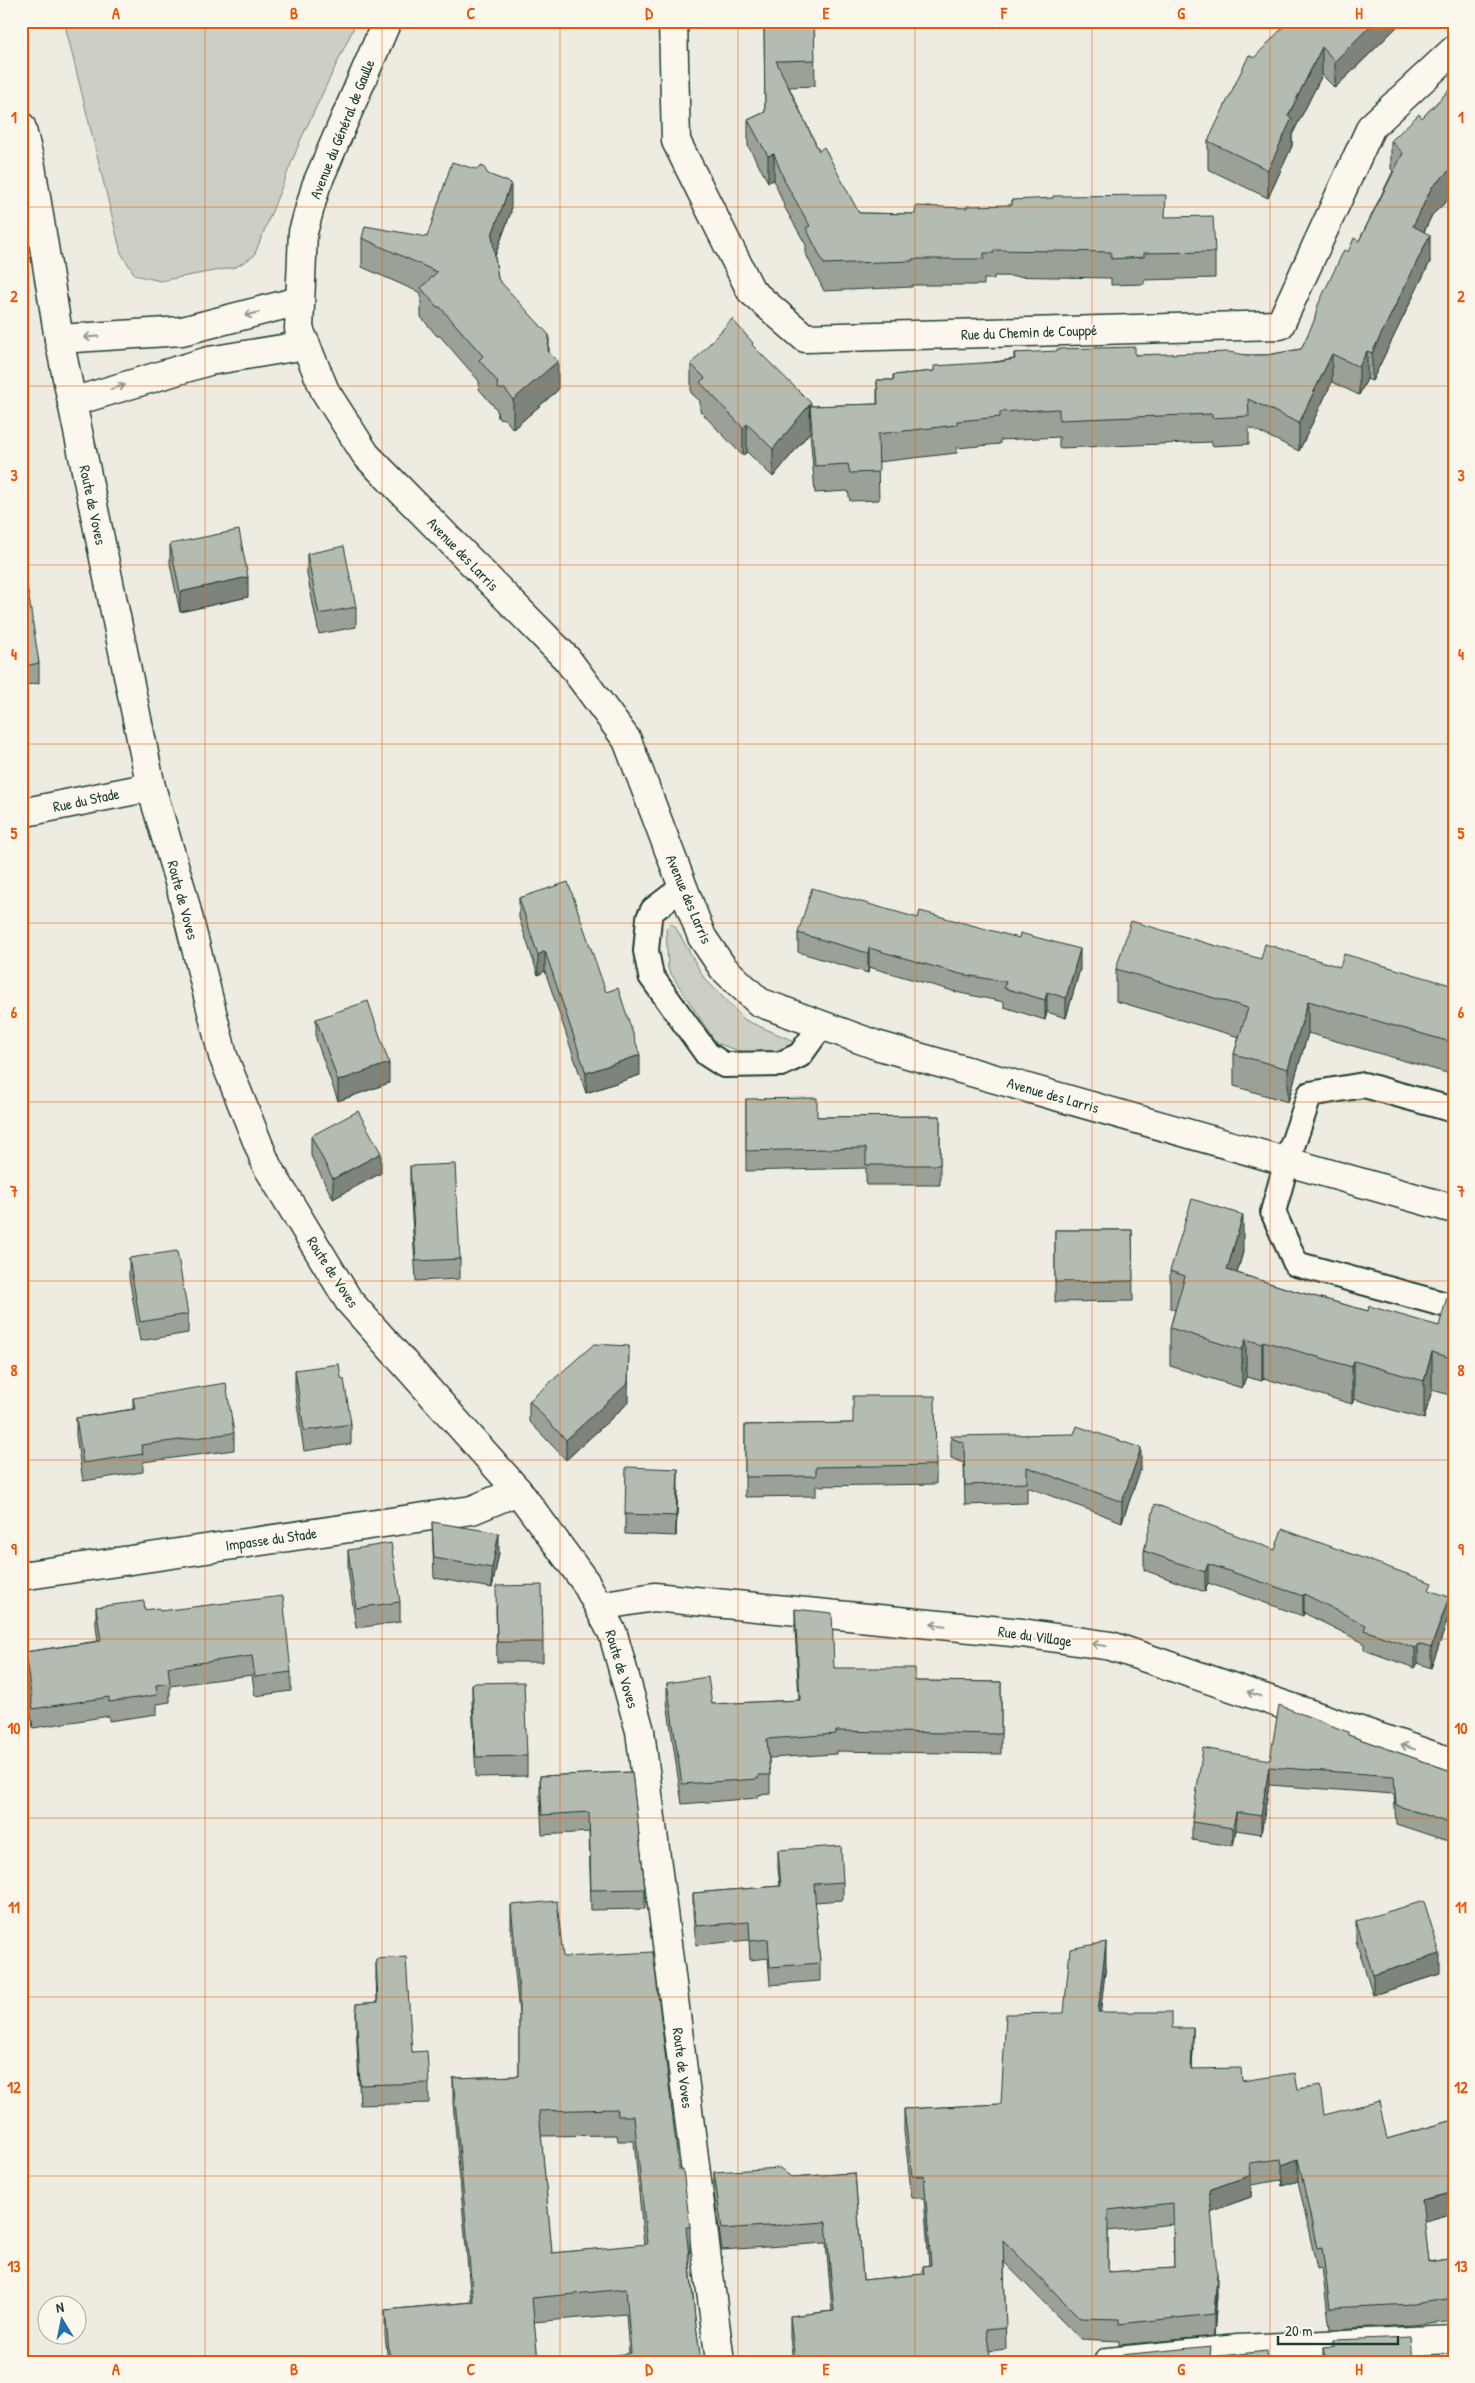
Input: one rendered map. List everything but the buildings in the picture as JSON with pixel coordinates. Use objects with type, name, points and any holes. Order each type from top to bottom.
[{"type":"street","name":"Avenue du Général de Gaulle","points":[[303,337],[299,301],[303,232],[316,186],[387,21]]},
{"type":"street","name":"Rue du Chemin de Couppé","points":[[673,21],[676,142],[751,291],[805,338],[1280,325],[1371,127],[1454,50]]},
{"type":"street","name":"Route de Voves","points":[[21,126],[31,166],[58,339],[151,787],[182,892],[223,1056],[268,1166],[349,1301],[518,1491],[586,1583],[613,1634],[640,1731],[720,2362]]},
{"type":"street","points":[[58,339],[182,332],[299,301]]},
{"type":"street","points":[[72,402],[209,361],[303,337]]},
{"type":"street","name":"Avenue des Larris","points":[[303,337],[325,391],[366,455],[567,659],[627,740],[702,937],[723,968],[759,1002],[876,1045],[1454,1209]]},
{"type":"street","name":"Rue du Stade","points":[[21,813],[151,787]]},
{"type":"street","name":"Impasse du Stade","points":[[21,1576],[472,1510],[518,1491]]},
{"type":"street","name":"Rue du Village","points":[[599,1606],[654,1597],[1022,1633],[1111,1646],[1454,1763]]},
{"type":"street","points":[[1108,2362],[1238,2349],[1454,2339]]},
{"type":"lane","points":[[684,887],[653,910],[649,918],[646,951],[651,976],[707,1054],[724,1066],[781,1064],[800,1055],[820,1026]]},
{"type":"lane","points":[[1454,1110],[1364,1085],[1310,1094],[1287,1161],[1273,1212],[1296,1264],[1454,1307]]},
{"type":"shaded area","points":[[64,21],[343,21],[355,25],[301,139],[254,256],[236,267],[160,281],[135,275],[121,253]]},
{"type":"shaded area","points":[[671,923],[676,928],[704,978],[745,1020],[791,1040],[795,1045],[783,1052],[742,1052],[716,1043],[668,969],[666,928]]}]
